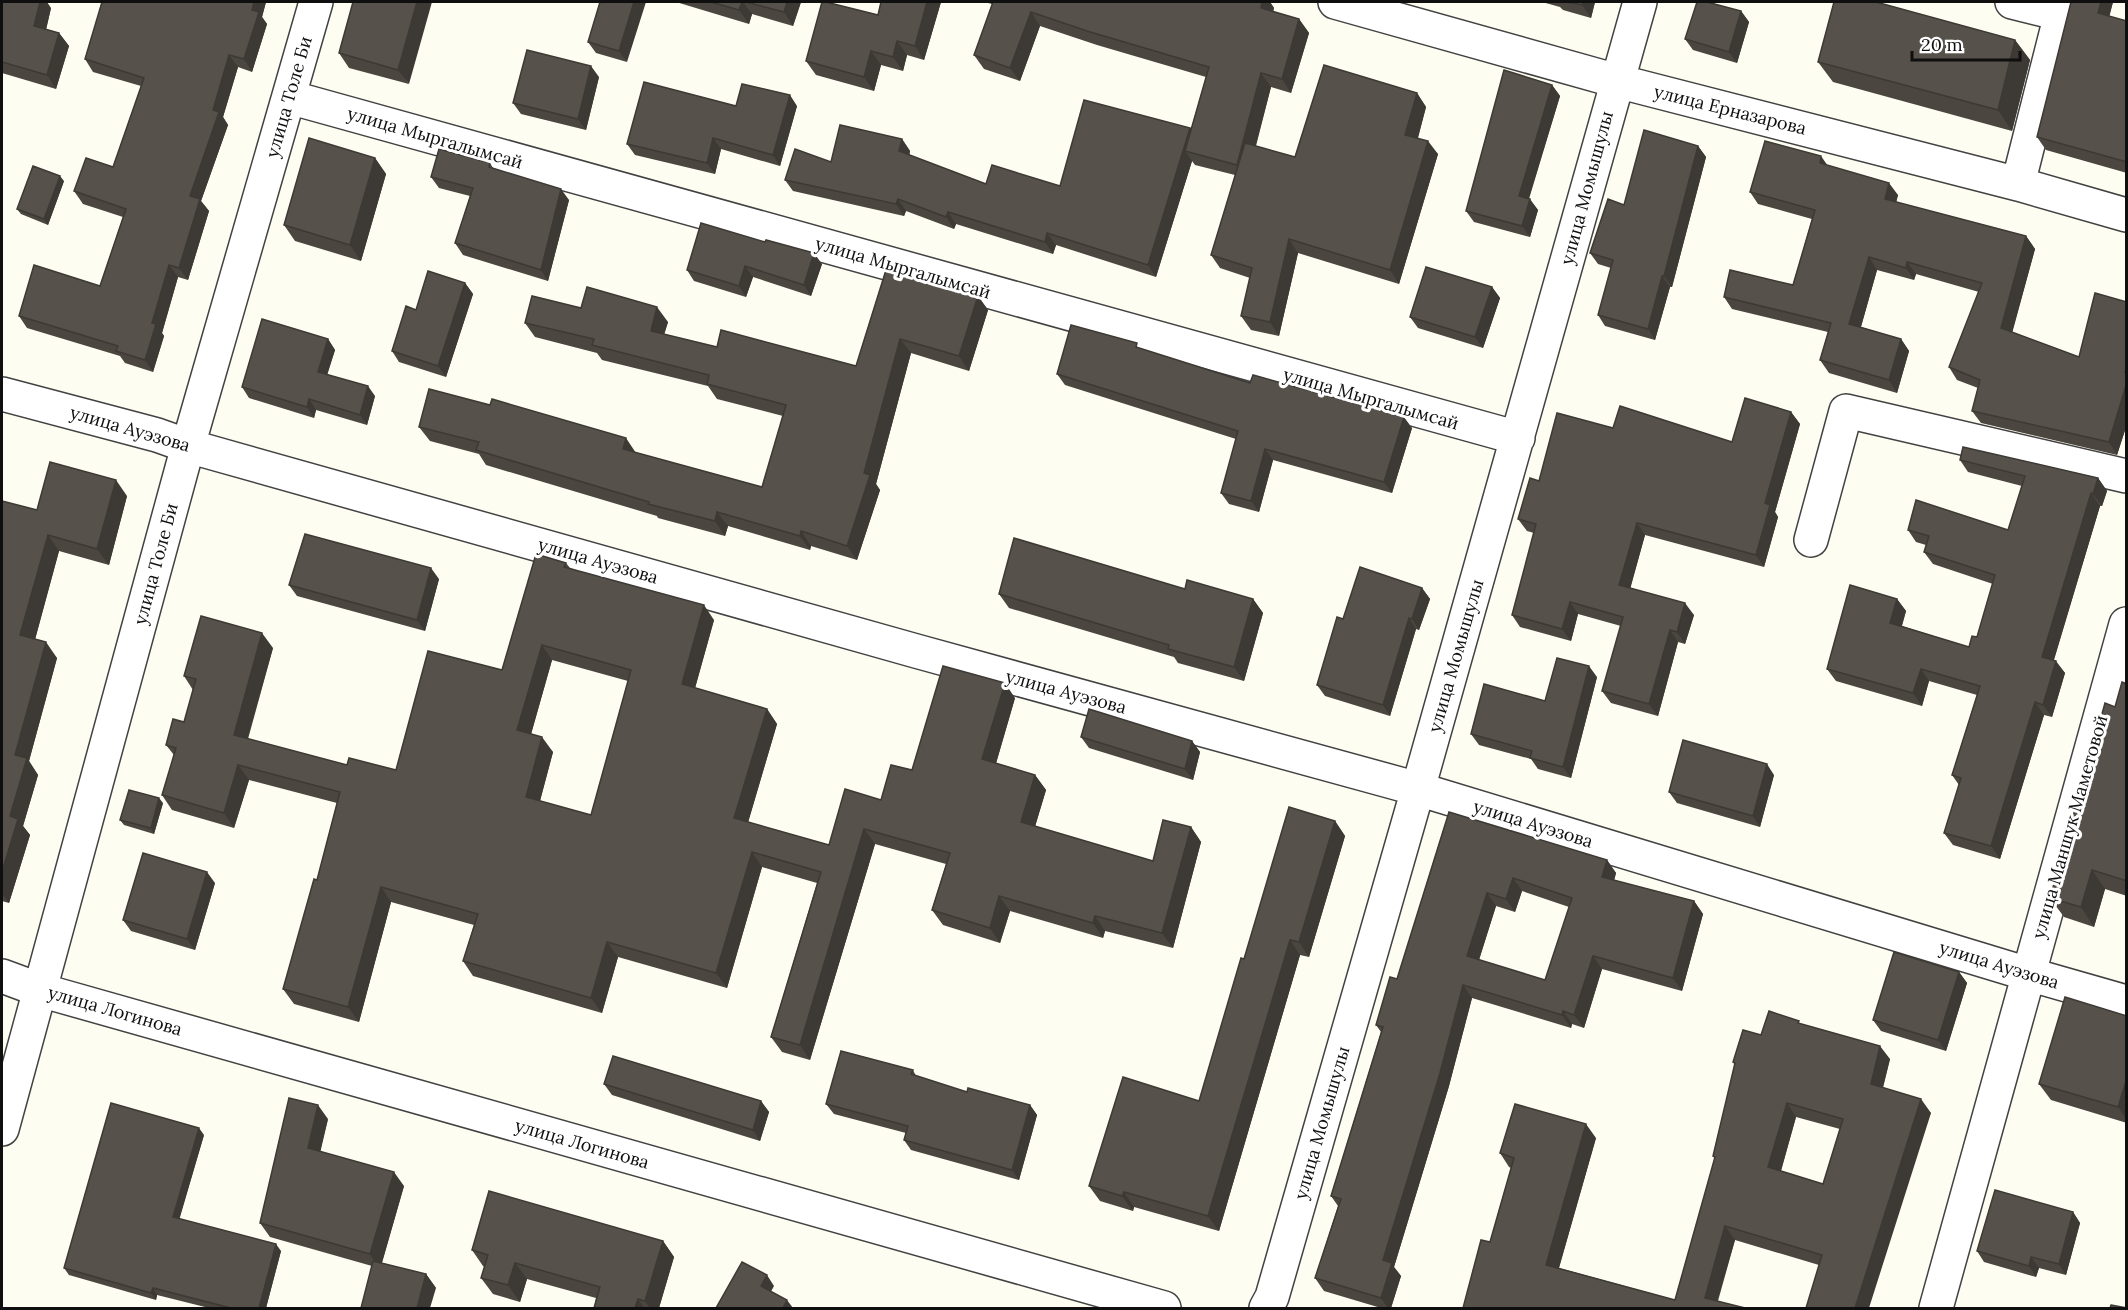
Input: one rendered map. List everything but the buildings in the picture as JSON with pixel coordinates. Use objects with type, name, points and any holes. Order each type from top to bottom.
[{"type":"street","name":"улица Толе Би","points":[[2,1129],[188,446],[316,2]]},
{"type":"street","name":"улица Ерназарова","points":[[1335,2],[1617,81],[2018,184],[2127,215]]},
{"type":"street","name":"улица Момышулы","points":[[1266,1308],[1272,1297],[1418,789],[1640,2]]},
{"type":"street","points":[[2012,2],[2062,8],[2018,184]]},
{"type":"street","name":"улица Мыргалымсай","points":[[289,98],[1518,438]]},
{"type":"street","name":"улица Ауэзова","points":[[2,394],[157,435],[188,446],[904,648],[1418,789],[2127,1002]]},
{"type":"street","points":[[1811,540],[1846,411],[2127,476]]},
{"type":"street","name":"улица Маншук Маметовой","points":[[1936,1308],[2127,624]]},
{"type":"street","name":"улица Логинова","points":[[2,976],[40,990],[1164,1308]]}]
